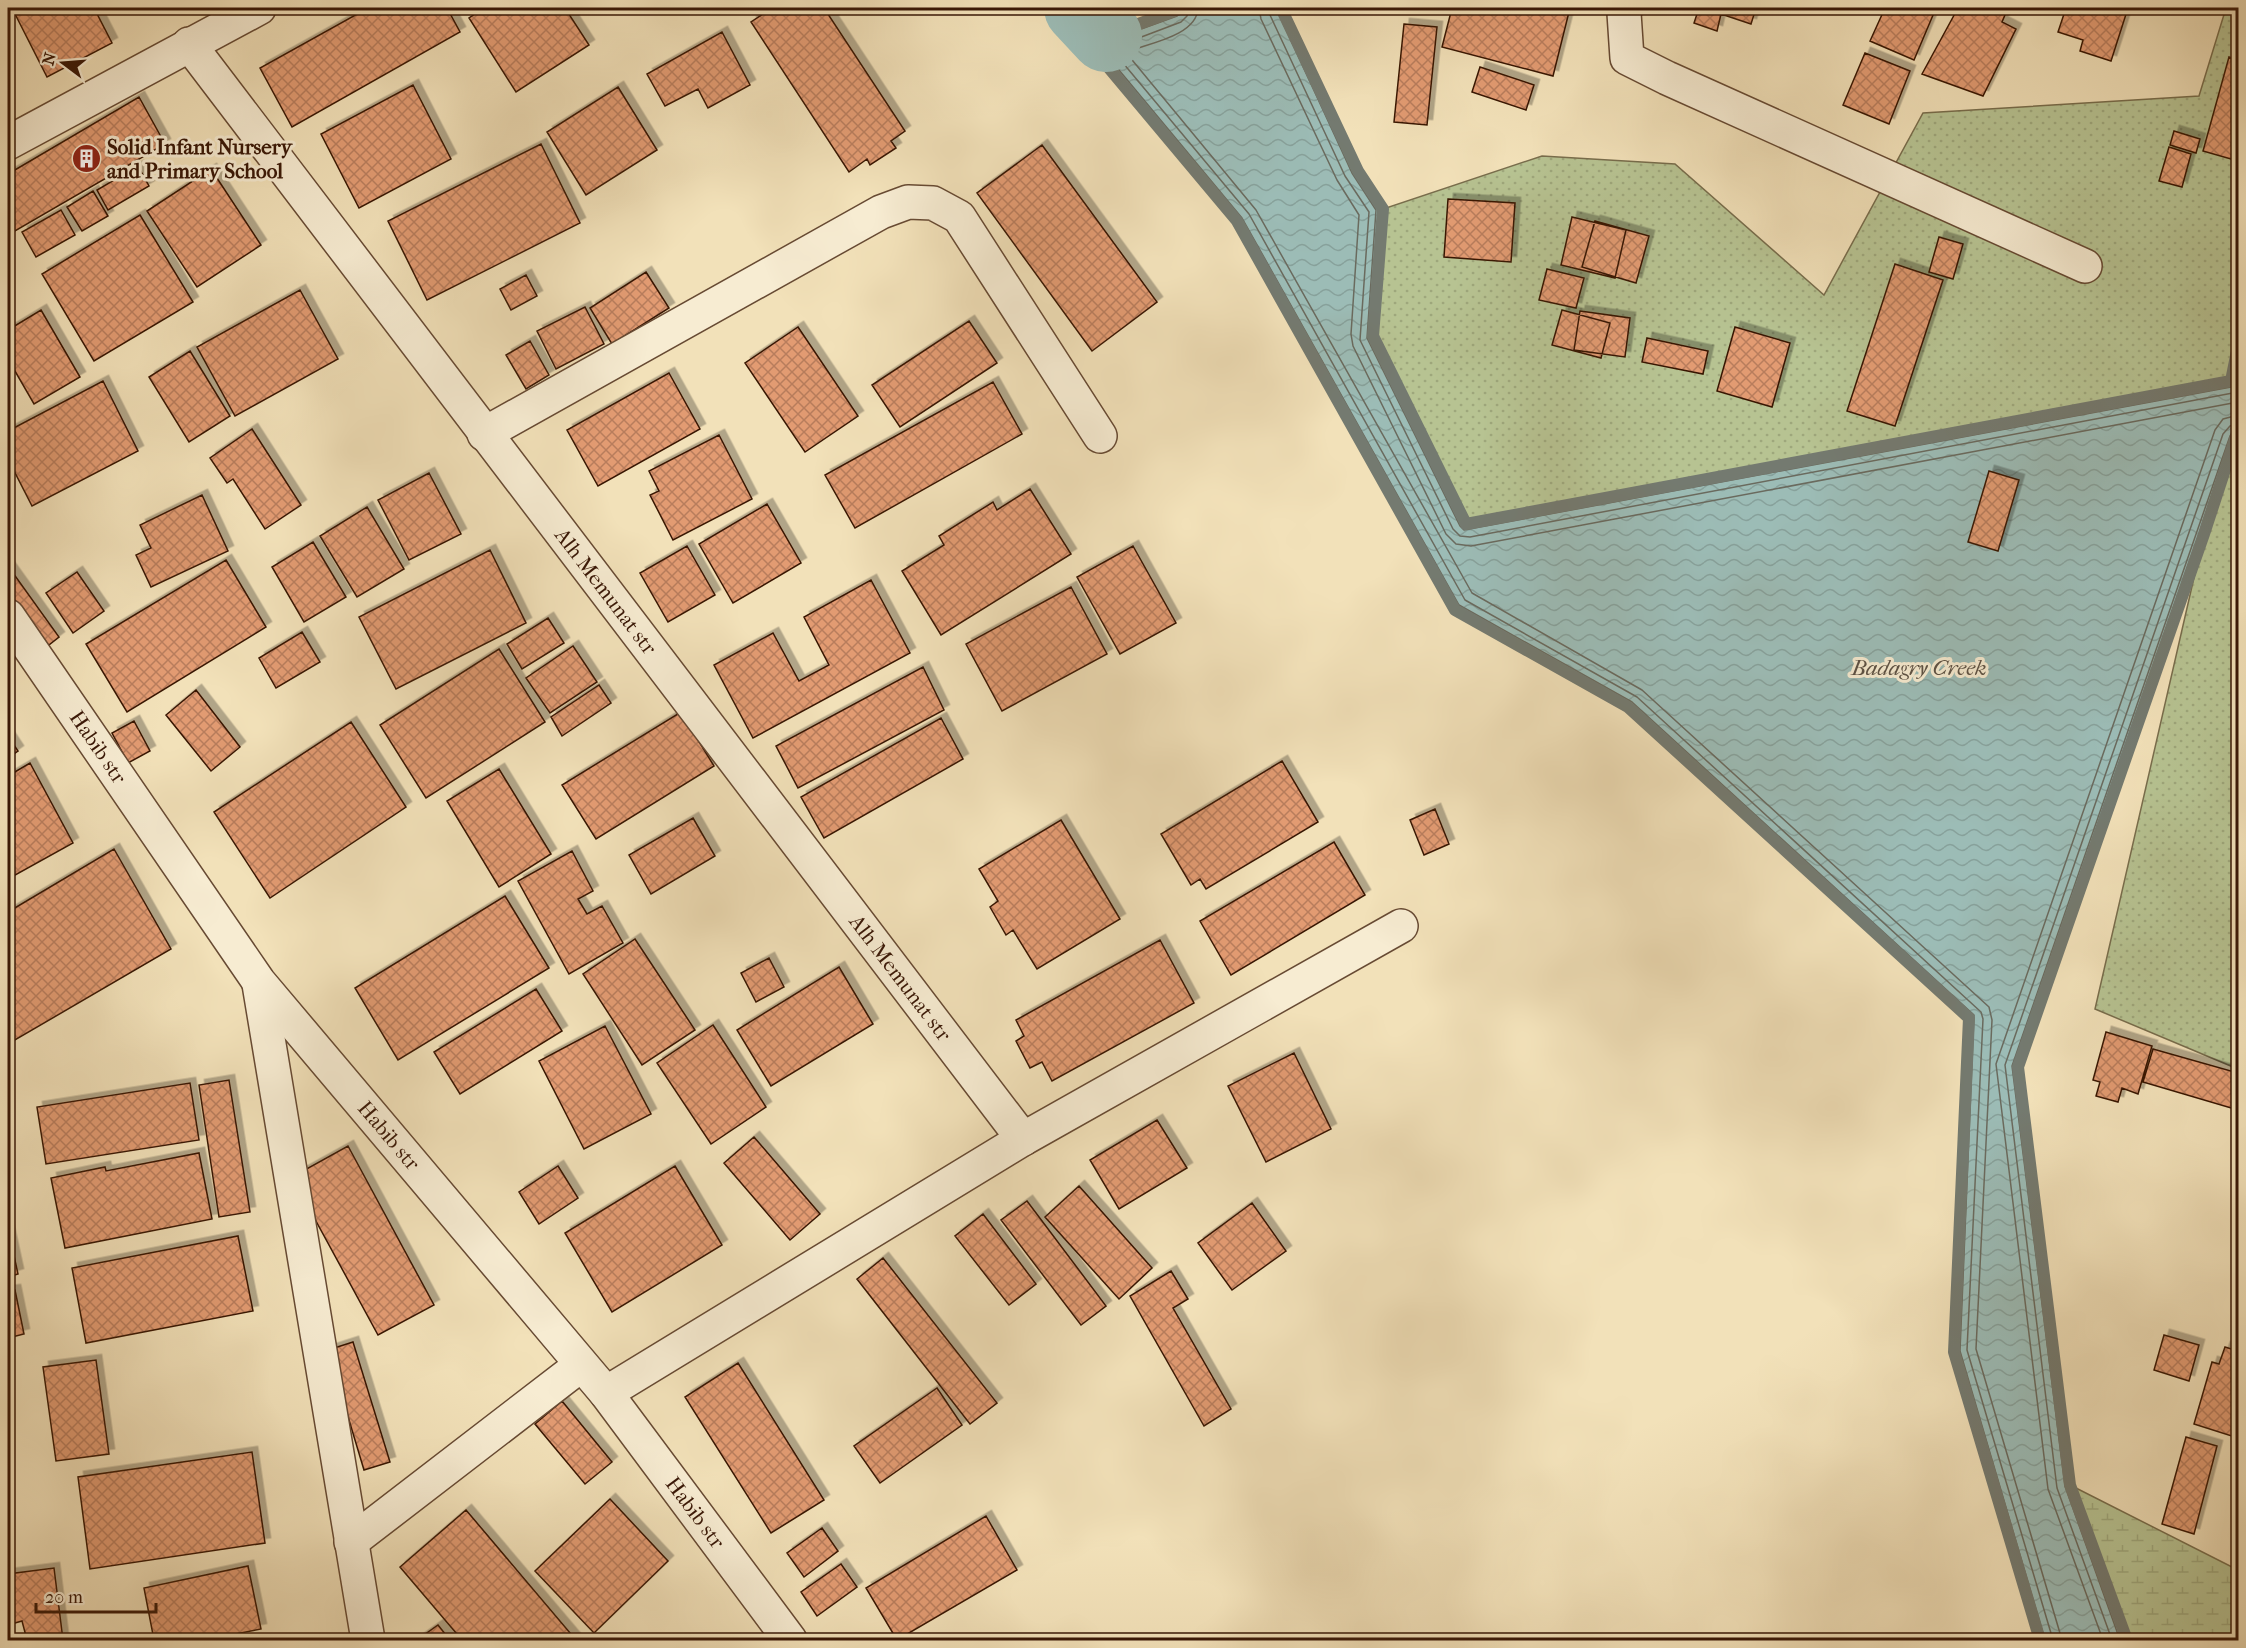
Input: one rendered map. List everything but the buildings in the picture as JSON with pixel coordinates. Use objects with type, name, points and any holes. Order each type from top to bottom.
[{"type":"street","points":[[8,143],[259,8]]},
{"type":"street","points":[[1626,8],[1624,13],[1627,58],[2085,266]]},
{"type":"street","name":"Alh Memunat str","points":[[189,44],[1023,1139]]},
{"type":"street","points":[[484,434],[882,212],[908,202],[933,203],[959,217],[1100,436]]},
{"type":"street","name":"Habib str","points":[[8,616],[259,982],[606,1393],[790,1641]]},
{"type":"street","points":[[606,1393],[1023,1139],[1401,926]]},
{"type":"street","points":[[259,982],[368,1641]]},
{"type":"street","points":[[351,1542],[581,1365]]},
{"type":"green space","points":[[2226,8],[2238,8],[2238,346],[2231,381],[1466,524],[1373,336],[1383,209],[1542,156],[1675,164],[1824,295],[1923,113],[2199,96]]},
{"type":"green space","points":[[2238,430],[2238,1069],[2095,1009],[2204,534]]},
{"type":"green space","points":[[2070,1485],[2238,1570],[2238,1640],[2127,1640]]},
{"type":"water","name":"Badagry Creek","points":[[1182,8],[1281,8],[1358,171],[1383,209],[1373,336],[1466,524],[2230,381],[2238,346],[2238,430],[2204,534],[2018,1067],[2070,1485],[2127,1640],[2040,1640],[1954,1352],[1969,1018],[1628,707],[1455,610],[1237,221],[1082,36],[1106,36]]},
{"type":"waterway","points":[[1080,8],[1106,36]]},
{"type":"waterway","points":[[1182,8],[1106,36],[1082,36],[1237,221],[1455,610],[1628,707],[1969,1018],[1954,1352],[2040,1640]]},
{"type":"waterway","points":[[1281,8],[1358,171],[1383,209],[1373,336],[1466,524],[2231,381],[2238,346]]},
{"type":"waterway","points":[[2127,1640],[2070,1485],[2018,1067],[2204,534],[2238,430]]},
{"type":"place","name":"Solid Infant Nursery and Primary School","points":[[86,159]]}]
